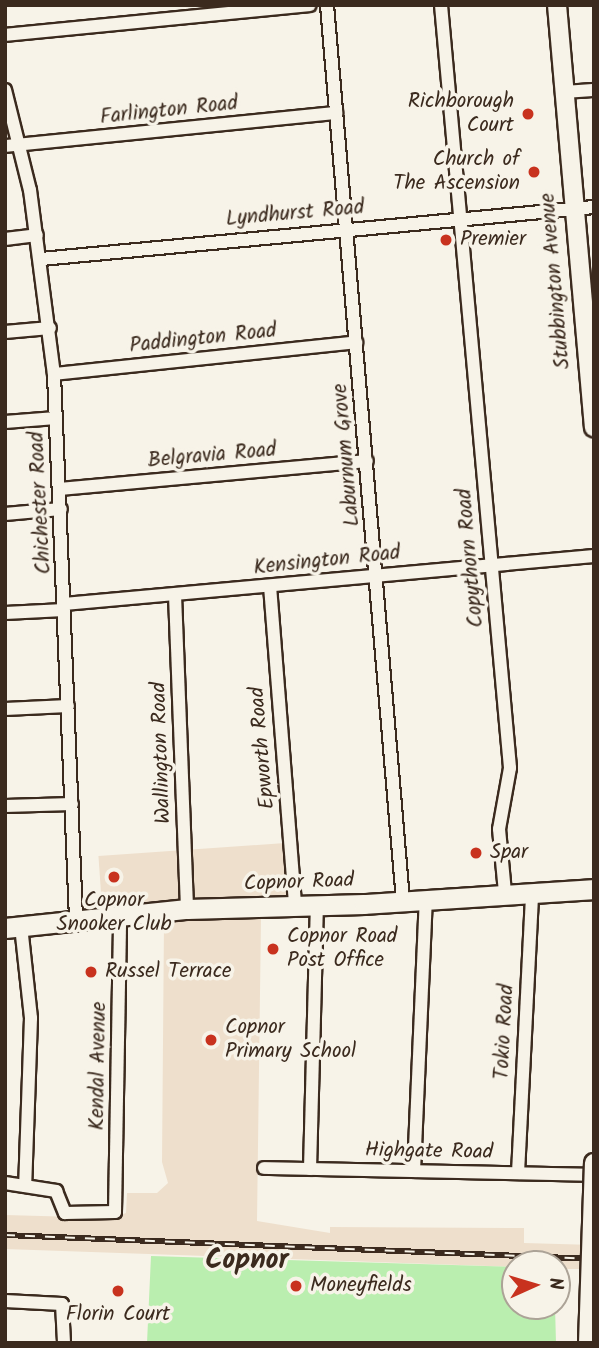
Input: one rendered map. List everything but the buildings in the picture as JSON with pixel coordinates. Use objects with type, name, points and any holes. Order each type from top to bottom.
[{"type":"main road","name":"Copnor Road","points":[[13,927],[187,909],[317,906],[594,889]]},
{"type":"street","points":[[5,35],[310,5]]},
{"type":"street","name":"Laburnum Grove","points":[[327,5],[403,901]]},
{"type":"street","name":"Copythorn Road","points":[[440,5],[510,768],[499,829],[505,893]]},
{"type":"street","name":"Stubbington Avenue","points":[[556,5],[572,209],[588,324],[594,427]]},
{"type":"street","name":"Chichester Road","points":[[5,90],[20,145],[37,235],[54,374],[76,920]]},
{"type":"street","points":[[563,92],[594,90]]},
{"type":"street","name":"Farlington Road","points":[[5,146],[336,113]]},
{"type":"street","name":"Lyndhurst Road","points":[[41,259],[594,207]]},
{"type":"street","points":[[5,239],[37,235]]},
{"type":"street","points":[[5,332],[50,328]]},
{"type":"street","name":"Paddington Road","points":[[54,374],[356,342]]},
{"type":"street","points":[[5,422],[56,418]]},
{"type":"street","name":"Belgravia Road","points":[[60,489],[367,461]]},
{"type":"street","points":[[5,514],[61,509]]},
{"type":"street","name":"Kensington Road","points":[[5,613],[594,556]]},
{"type":"street","name":"Epworth Road","points":[[270,586],[295,906]]},
{"type":"street","name":"Wallington Road","points":[[175,595],[187,909]]},
{"type":"street","points":[[5,709],[68,706]]},
{"type":"street","points":[[5,806],[72,804]]},
{"type":"street","name":"Tokio Road","points":[[517,1173],[532,893]]},
{"type":"street","points":[[414,1171],[426,898]]},
{"type":"street","points":[[310,1169],[317,906]]},
{"type":"street","name":"Kendal Avenue","points":[[25,1186],[56,1191],[65,1213],[111,1214],[116,1208],[120,915]]},
{"type":"street","points":[[5,1183],[25,1186],[31,1018],[13,927]]},
{"type":"street","points":[[587,1343],[594,1163]]},
{"type":"street","name":"Highgate Road","points":[[264,1168],[594,1175]]},
{"type":"street","points":[[5,1301],[58,1302],[65,1307],[64,1343]]},
{"type":"shaded area","points":[[285,843],[289,898],[102,911],[98,856]]},
{"type":"shaded area","points":[[261,918],[257,1221],[330,1233],[330,1227],[524,1228],[524,1243],[594,1245],[594,1269],[571,1269],[571,1250],[501,1250],[501,1267],[5,1249],[5,1215],[113,1218],[126,1213],[127,1193],[157,1193],[168,1183],[162,1162],[164,921]]},
{"type":"green space","name":"Moneyfields","points":[[151,1256],[501,1267],[501,1320],[555,1320],[556,1343],[147,1343]]},
{"type":"railway","points":[[5,1235],[594,1259]]},
{"type":"place","name":"Richborough Court","points":[[528,114]]},
{"type":"place","name":"Church of The Ascension","points":[[534,172]]},
{"type":"place","name":"Premier","points":[[446,240]]},
{"type":"place","name":"Spar","points":[[476,853]]},
{"type":"place","name":"Copnor Snooker Club","points":[[114,877]]},
{"type":"place","name":"Copnor Road Post Office","points":[[273,949]]},
{"type":"place","name":"Russel Terrace","points":[[91,972]]},
{"type":"place","name":"Copnor Primary School","points":[[211,1040]]},
{"type":"place","name":"Moneyfields","points":[[296,1286]]},
{"type":"place","name":"Florin Court","points":[[118,1291]]},
{"type":"district","name":"Copnor","points":[[247,1261]]}]
